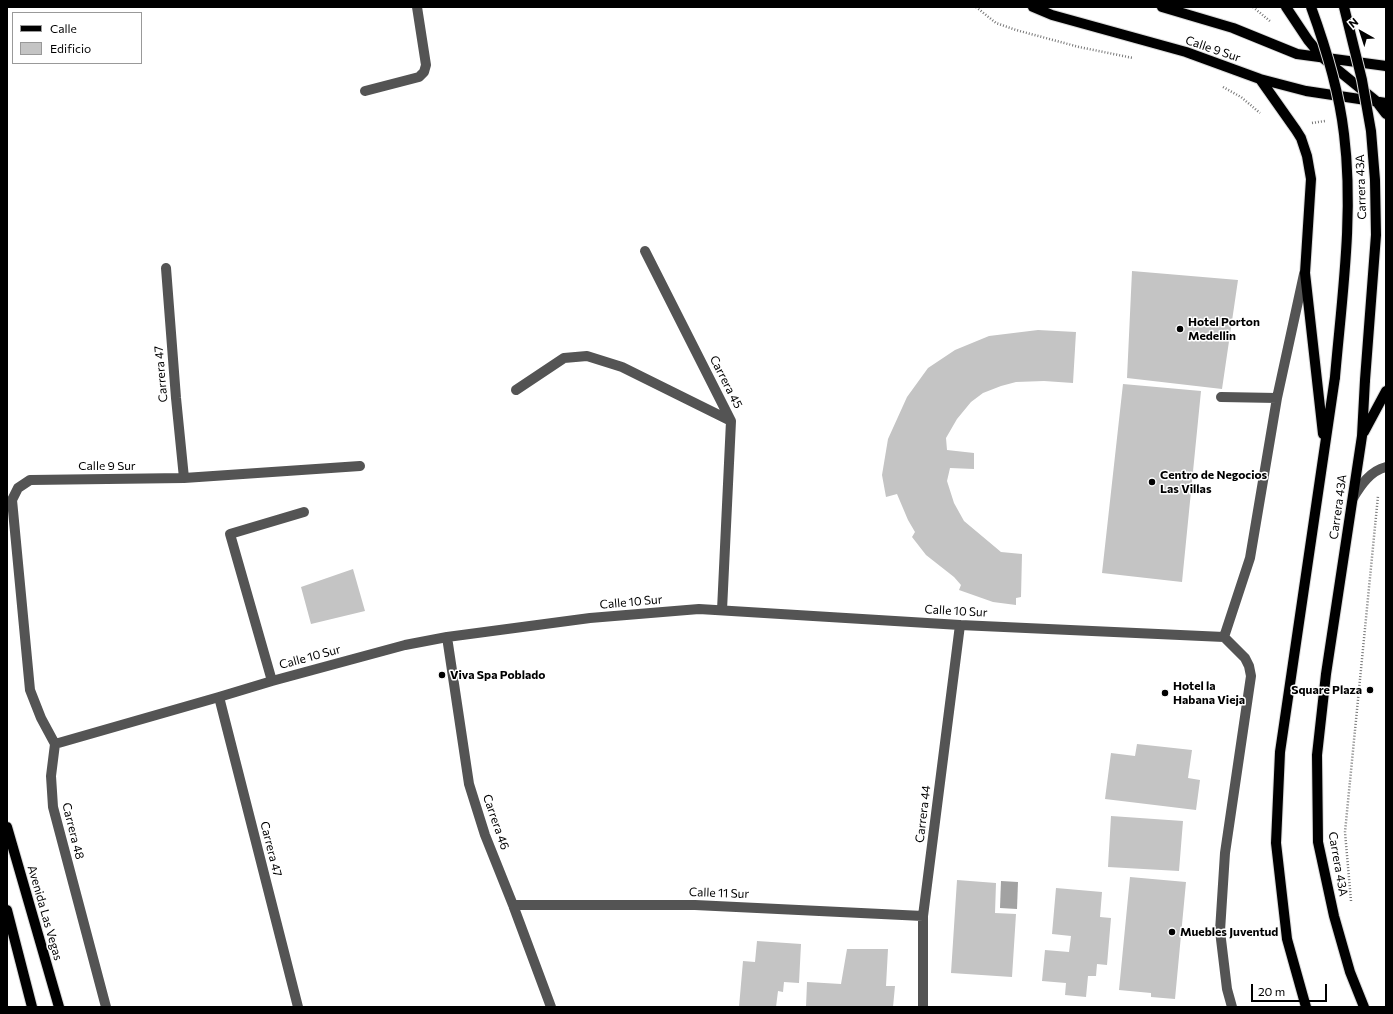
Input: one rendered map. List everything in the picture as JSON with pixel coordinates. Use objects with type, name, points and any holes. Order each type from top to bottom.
[{"type":"main road","name":"Calle 9 Sur","points":[[1034,7],[1052,15],[1186,52],[1260,79],[1306,91],[1381,102]]},
{"type":"main road","name":"Calle 9 Sur","points":[[1162,7],[1233,28],[1297,54],[1386,66]]},
{"type":"main road","points":[[1286,7],[1308,40],[1323,58],[1381,102],[1386,114]]},
{"type":"main road","name":"Carrera 43A","points":[[1306,1007],[1287,939],[1276,843],[1280,752],[1335,377],[1347,230],[1347,180],[1344,133],[1334,84],[1311,7]]},
{"type":"main road","name":"Carrera 43A","points":[[1344,7],[1348,15],[1371,131],[1375,180],[1376,235],[1362,436],[1326,674],[1317,755],[1318,842],[1334,916],[1350,972],[1364,1007]]},
{"type":"main road","points":[[1260,79],[1301,138],[1307,156],[1311,179],[1305,273],[1324,446]]},
{"type":"main road","points":[[1362,436],[1386,391]]},
{"type":"main road","name":"Avenida Las Vegas","points":[[7,827],[59,1007]]},
{"type":"main road","points":[[7,910],[32,1007]]},
{"type":"street","points":[[365,91],[419,77],[424,72],[426,66],[418,7]]},
{"type":"street","name":"Carrera 45","points":[[645,251],[731,421],[722,610]]},
{"type":"street","name":"Carrera 47","points":[[166,268],[184,478]]},
{"type":"street","points":[[1232,1007],[1227,989],[1220,931],[1225,853],[1251,676],[1249,666],[1244,658],[1224,637],[1250,558],[1277,398],[1305,273]]},
{"type":"street","points":[[516,390],[564,358],[587,356],[622,367],[731,421]]},
{"type":"street","points":[[1221,397],[1277,398]]},
{"type":"street","name":"Calle 9 Sur","points":[[55,744],[41,718],[30,690],[12,500],[18,488],[30,480],[184,478],[360,466]]},
{"type":"street","points":[[1353,498],[1365,480],[1375,472],[1385,468]]},
{"type":"street","points":[[272,681],[230,534],[304,512]]},
{"type":"street","name":"Calle 10 Sur","points":[[55,744],[272,681],[406,645],[590,618],[699,609],[960,625],[1224,637]]},
{"type":"street","name":"Carrera 44","points":[[923,1007],[923,916],[960,625]]},
{"type":"street","name":"Carrera 46","points":[[447,638],[469,784],[485,835],[513,904],[551,1007]]},
{"type":"street","name":"Carrera 47","points":[[219,697],[298,1007]]},
{"type":"street","name":"Carrera 48","points":[[55,744],[51,776],[53,807],[106,1007]]},
{"type":"street","name":"Calle 11 Sur","points":[[513,904],[695,905],[923,916]]},
{"type":"path","points":[[976,7],[996,23],[1016,30],[1079,47],[1140,60]]},
{"type":"path","points":[[1222,86],[1241,97],[1261,114]]},
{"type":"path","points":[[1296,130],[1313,123],[1326,121]]},
{"type":"path","points":[[1352,906],[1345,832],[1379,485],[1385,468]]},
{"type":"shaded area","points":[[1001,881],[1018,882],[1017,909],[1000,908]]},
{"type":"building","name":"Hotel Porton Medellin","points":[[1132,271],[1238,280],[1222,389],[1127,378]]},
{"type":"building","points":[[1038,330],[1076,332],[1073,383],[1044,381],[1016,382],[983,393],[971,402],[957,419],[946,438],[947,450],[974,453],[974,469],[950,468],[947,481],[954,503],[964,521],[1001,552],[1022,554],[1021,597],[1016,598],[1016,605],[993,602],[959,590],[961,585],[954,577],[926,555],[912,537],[915,532],[897,494],[886,497],[882,475],[888,439],[907,397],[928,368],[955,350],[989,336]]},
{"type":"building","name":"Centro de Negocios Las Villas","points":[[1123,384],[1201,391],[1182,582],[1102,573]]},
{"type":"building","points":[[353,569],[365,611],[311,624],[301,587]]},
{"type":"building","points":[[1137,744],[1192,750],[1188,778],[1200,780],[1196,810],[1105,799],[1111,753],[1135,756]]},
{"type":"building","points":[[1111,816],[1183,821],[1179,871],[1108,867]]},
{"type":"building","points":[[1130,877],[1186,882],[1175,999],[1151,997],[1151,993],[1119,990]]},
{"type":"building","points":[[957,880],[996,883],[995,913],[1016,914],[1012,977],[951,973]]},
{"type":"building","points":[[1056,888],[1102,892],[1100,917],[1111,918],[1107,965],[1097,964],[1096,976],[1088,976],[1086,997],[1065,995],[1066,983],[1042,981],[1045,950],[1069,952],[1071,936],[1052,934]]},
{"type":"building","points":[[757,941],[801,944],[799,983],[784,982],[783,992],[778,991],[776,1007],[739,1007],[743,961],[755,962]]},
{"type":"building","points":[[847,949],[888,949],[886,986],[895,986],[893,1007],[806,1007],[807,982],[841,984]]},
{"type":"place","name":"Hotel Porton Medellin","points":[[1180,329]]},
{"type":"place","name":"Centro de Negocios Las Villas","points":[[1152,482]]},
{"type":"place","name":"Viva Spa Poblado","points":[[442,675]]},
{"type":"place","name":"Square Plaza","points":[[1370,690]]},
{"type":"place","name":"Hotel la Habana Vieja","points":[[1165,693]]},
{"type":"place","name":"Muebles Juventud","points":[[1172,932]]}]
